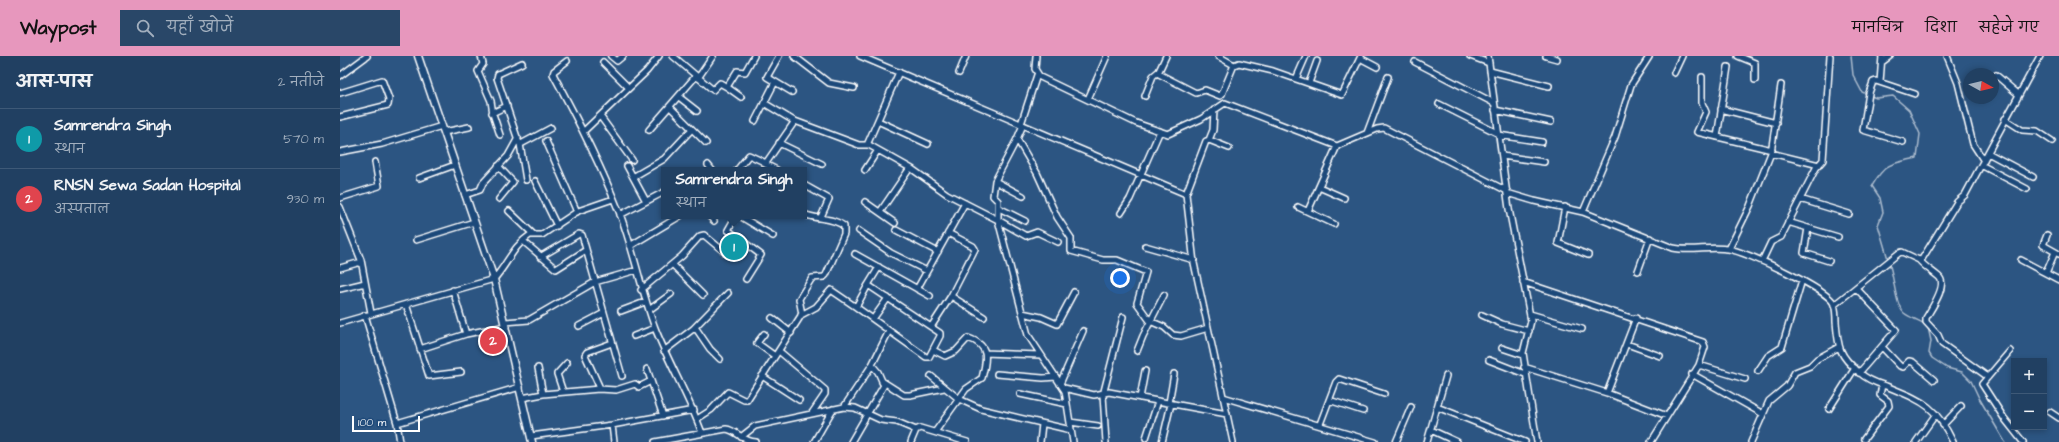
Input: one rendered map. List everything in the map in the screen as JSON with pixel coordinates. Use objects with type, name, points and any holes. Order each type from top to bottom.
[{"type":"main road","points":[[418,56],[494,279],[531,439]]},
{"type":"street","points":[[340,76],[367,56]]},
{"type":"street","points":[[481,56],[483,64],[478,71],[491,102],[492,112],[500,135]]},
{"type":"street","points":[[611,56],[618,61],[623,56]]},
{"type":"street","points":[[584,131],[647,71],[659,56]]},
{"type":"street","points":[[673,56],[712,89],[720,83],[741,97]]},
{"type":"street","points":[[649,130],[697,77],[713,56]]},
{"type":"street","points":[[727,87],[737,71],[745,72],[754,56]]},
{"type":"street","points":[[779,56],[767,76],[792,92]]},
{"type":"street","points":[[794,56],[829,83],[854,88]]},
{"type":"street","points":[[860,56],[1186,194]]},
{"type":"street","points":[[1088,99],[1107,56]]},
{"type":"street","points":[[1145,96],[1153,76],[1166,56]]},
{"type":"street","points":[[1219,56],[1234,65]]},
{"type":"street","points":[[1296,79],[1306,56]]},
{"type":"street","points":[[1470,56],[1489,63]]},
{"type":"street","points":[[1488,56],[1507,192],[1531,321],[1523,355],[1537,442]]},
{"type":"street","points":[[1546,56],[1557,59]]},
{"type":"street","points":[[1674,73],[1682,56]]},
{"type":"street","points":[[1738,56],[1745,57],[1755,63],[1755,80]]},
{"type":"street","points":[[1762,261],[1770,243],[1779,239],[1823,160],[1830,56]]},
{"type":"street","points":[[1880,82],[1882,59],[1890,56]]},
{"type":"street","points":[[1948,56],[1958,83],[1973,144],[1982,163],[2028,189]]},
{"type":"street","points":[[1919,260],[1922,260],[1956,202],[1965,195],[2018,94],[2040,56]]},
{"type":"street","points":[[959,73],[965,57]]},
{"type":"street","points":[[1034,57],[1037,75],[1017,139],[995,182],[993,196],[998,201],[998,220],[1030,340],[1062,386],[1067,404],[1073,442]]},
{"type":"street","points":[[1224,104],[1221,95],[1234,65],[1239,63],[1266,69],[1342,95],[1360,57],[1377,67]]},
{"type":"street","points":[[1583,212],[1615,137],[1631,85],[1649,57]]},
{"type":"street","points":[[567,61],[553,72],[584,131],[620,215],[645,302],[674,375],[694,410],[702,433]]},
{"type":"street","points":[[1309,83],[1317,61]]},
{"type":"street","points":[[603,62],[629,88]]},
{"type":"street","points":[[1415,62],[1494,103]]},
{"type":"street","points":[[522,63],[497,76],[519,141],[526,180]]},
{"type":"street","points":[[1717,137],[1728,66]]},
{"type":"street","points":[[1490,71],[1550,86]]},
{"type":"street","points":[[867,145],[899,72]]},
{"type":"street","points":[[1157,72],[1196,93],[1205,90],[1221,95]]},
{"type":"street","points":[[1037,75],[1136,123],[1171,133],[1201,119],[1224,104]]},
{"type":"street","points":[[1702,76],[1702,103],[1706,112],[1697,132],[1819,165]]},
{"type":"street","points":[[1367,133],[1388,77]]},
{"type":"street","points":[[1999,78],[2018,94]]},
{"type":"street","points":[[340,92],[382,80],[390,99],[388,105],[340,117]]},
{"type":"street","points":[[1903,142],[1863,130],[1869,93],[1874,81],[1915,94]]},
{"type":"street","points":[[755,121],[775,82]]},
{"type":"street","points":[[1729,249],[1750,206],[1772,152],[1782,85]]},
{"type":"street","points":[[679,97],[697,111]]},
{"type":"street","points":[[764,103],[794,121],[858,145],[867,145],[878,150],[910,168],[941,190],[1026,236],[1037,232],[1058,242]]},
{"type":"street","points":[[1224,104],[1337,146]]},
{"type":"street","points":[[1439,104],[1499,135],[1542,142]]},
{"type":"street","points":[[492,112],[507,106]]},
{"type":"street","points":[[670,107],[706,143]]},
{"type":"street","points":[[1721,109],[1776,123]]},
{"type":"street","points":[[1214,110],[1212,130],[1209,140],[1206,141],[1186,194],[1194,260],[1233,442]]},
{"type":"street","points":[[1495,110],[1551,122]]},
{"type":"street","points":[[600,116],[632,160]]},
{"type":"street","points":[[2005,119],[2022,130],[2037,131],[2052,141]]},
{"type":"street","points":[[765,164],[794,121]]},
{"type":"street","points":[[878,121],[928,144]]},
{"type":"street","points":[[340,152],[382,144],[443,129],[469,127]]},
{"type":"street","points":[[465,195],[480,190],[483,183],[508,156],[519,141],[551,128]]},
{"type":"street","points":[[1308,211],[1337,146],[1380,128],[1387,129],[1507,192],[1534,201],[1583,212],[1681,250],[1729,249],[1762,261],[1802,280],[1827,295],[1834,305],[1838,347],[1842,355],[1859,373],[1882,385],[1920,400],[1936,414],[1953,442]]},
{"type":"street","points":[[633,176],[664,159],[692,129]]},
{"type":"street","points":[[1121,213],[1130,199],[1160,131]]},
{"type":"street","points":[[1017,139],[1037,173],[1057,217],[1070,238],[1071,251],[1103,260],[1117,260],[1146,272],[1137,303],[1150,321],[1179,336],[1208,328]]},
{"type":"street","points":[[1209,140],[1229,148]]},
{"type":"street","points":[[546,141],[577,212]]},
{"type":"street","points":[[779,143],[822,164]]},
{"type":"street","points":[[865,170],[878,150]]},
{"type":"street","points":[[1988,153],[2033,177]]},
{"type":"street","points":[[739,167],[749,155],[771,167]]},
{"type":"street","points":[[1502,156],[1544,162]]},
{"type":"street","points":[[340,198],[379,186],[375,162]]},
{"type":"street","points":[[419,178],[455,165]]},
{"type":"street","points":[[498,166],[513,182],[499,199]]},
{"type":"street","points":[[627,166],[646,201]]},
{"type":"street","points":[[880,212],[910,168]]},
{"type":"street","points":[[535,181],[557,226]]},
{"type":"street","points":[[995,182],[1023,196]]},
{"type":"street","points":[[807,187],[829,199],[821,217]]},
{"type":"street","points":[[1319,187],[1344,198]]},
{"type":"street","points":[[620,215],[661,194]]},
{"type":"street","points":[[340,323],[494,279],[504,267],[513,251],[530,235],[542,235],[577,212],[613,199]]},
{"type":"street","points":[[1800,199],[1848,214]]},
{"type":"street","points":[[865,202],[895,223]]},
{"type":"street","points":[[917,289],[966,203]]},
{"type":"street","points":[[340,207],[343,222],[361,262],[371,313]]},
{"type":"street","points":[[1298,207],[1334,224]]},
{"type":"street","points":[[1565,207],[1558,243],[1588,255]]},
{"type":"street","points":[[999,208],[1025,221]]},
{"type":"street","points":[[509,211],[533,234]]},
{"type":"street","points":[[696,419],[711,410],[728,392],[747,400],[791,333],[801,315],[802,311],[799,298],[812,278],[824,277],[826,275],[844,234],[844,226],[838,222],[821,217],[807,215]]},
{"type":"street","points":[[630,246],[675,219]]},
{"type":"street","points":[[734,219],[728,230],[761,255],[746,280]]},
{"type":"street","points":[[745,219],[773,236]]},
{"type":"street","points":[[416,240],[474,222]]},
{"type":"street","points":[[1788,222],[1838,237]]},
{"type":"street","points":[[1808,228],[1804,253],[1829,261]]},
{"type":"street","points":[[896,230],[938,252]]},
{"type":"street","points":[[859,231],[891,253],[927,271]]},
{"type":"street","points":[[931,327],[951,296],[975,248],[948,233]]},
{"type":"street","points":[[540,257],[579,234],[582,235],[622,376]]},
{"type":"street","points":[[641,290],[673,265],[702,235],[728,255]]},
{"type":"street","points":[[2046,273],[2057,253],[2043,245],[2047,235]]},
{"type":"street","points":[[1638,271],[1650,238]]},
{"type":"street","points":[[522,241],[556,269],[586,250]]},
{"type":"street","points":[[1146,246],[1194,260]]},
{"type":"street","points":[[1834,305],[1902,252],[1919,260],[1939,277],[1942,282],[1941,288],[1926,318],[1926,322],[1938,335],[1942,344],[1988,377]]},
{"type":"street","points":[[855,254],[930,296]]},
{"type":"street","points":[[2021,260],[2059,280]]},
{"type":"street","points":[[340,268],[361,262]]},
{"type":"street","points":[[673,265],[702,295]]},
{"type":"street","points":[[856,307],[879,267]]},
{"type":"street","points":[[420,349],[466,334],[505,324],[529,320],[595,282],[637,270]]},
{"type":"street","points":[[1758,371],[1768,356],[1782,347],[1802,280]]},
{"type":"street","points":[[340,289],[366,282]]},
{"type":"street","points":[[1523,282],[1636,318],[1703,342],[1705,347],[1699,365],[1651,442]]},
{"type":"street","points":[[801,315],[816,307],[831,290],[926,357],[929,357],[941,334],[868,285]]},
{"type":"street","points":[[1856,288],[1896,328],[1896,331],[1859,373]]},
{"type":"street","points":[[453,290],[466,334]]},
{"type":"street","points":[[1022,313],[1041,317],[1057,324],[1074,292]]},
{"type":"street","points":[[664,351],[695,327],[728,293]]},
{"type":"street","points":[[649,310],[671,294]]},
{"type":"street","points":[[1137,351],[1150,321],[1164,295]]},
{"type":"street","points":[[951,296],[984,317]]},
{"type":"street","points":[[873,320],[888,298]]},
{"type":"street","points":[[621,311],[645,302]]},
{"type":"street","points":[[406,304],[420,349],[431,377],[460,372]]},
{"type":"street","points":[[579,326],[604,313]]},
{"type":"street","points":[[1530,314],[1582,329]]},
{"type":"street","points":[[365,315],[397,424],[400,442]]},
{"type":"street","points":[[1482,315],[1502,324],[1529,331]]},
{"type":"street","points":[[1106,442],[1103,394],[1123,317]]},
{"type":"street","points":[[772,318],[791,333]]},
{"type":"street","points":[[1607,393],[1636,318]]},
{"type":"street","points":[[695,327],[710,349],[720,359]]},
{"type":"street","points":[[634,336],[655,328]]},
{"type":"street","points":[[844,407],[872,365],[889,331]]},
{"type":"street","points":[[1062,386],[1083,331]]},
{"type":"street","points":[[764,334],[757,343],[775,356]]},
{"type":"street","points":[[933,350],[944,356],[956,351],[970,338],[983,346],[985,353],[982,378],[968,386],[935,432]]},
{"type":"street","points":[[599,389],[585,355],[587,352],[612,343]]},
{"type":"street","points":[[1627,344],[1660,356]]},
{"type":"street","points":[[1751,442],[1770,399],[1787,386],[1795,372],[1810,366],[1817,359],[1838,347]]},
{"type":"street","points":[[1502,348],[1523,355]]},
{"type":"street","points":[[1882,348],[1900,366],[1903,367],[1909,361],[1913,362],[1934,380]]},
{"type":"street","points":[[779,351],[825,390],[825,394],[812,413]]},
{"type":"street","points":[[2010,351],[1982,383],[1982,387],[2023,442]]},
{"type":"street","points":[[985,353],[1040,355]]},
{"type":"street","points":[[1490,360],[1525,374]]},
{"type":"street","points":[[563,392],[557,374],[567,363]]},
{"type":"street","points":[[852,442],[884,385],[878,372],[872,365]]},
{"type":"street","points":[[1699,365],[1744,379]]},
{"type":"street","points":[[1524,367],[1607,393],[1667,416]]},
{"type":"street","points":[[538,368],[543,394]]},
{"type":"street","points":[[1829,409],[1855,368]]},
{"type":"street","points":[[647,369],[663,416]]},
{"type":"street","points":[[1140,398],[1145,371]]},
{"type":"street","points":[[997,374],[1044,378],[1056,377]]},
{"type":"street","points":[[1162,442],[1174,374]]},
{"type":"street","points":[[1692,374],[1763,414]]},
{"type":"street","points":[[762,376],[799,400]]},
{"type":"street","points":[[931,376],[959,399],[987,411],[1071,430]]},
{"type":"street","points":[[1428,442],[1446,376]]},
{"type":"street","points":[[1320,424],[1336,382],[1339,379],[1384,394]]},
{"type":"street","points":[[522,398],[563,392],[599,389],[616,390],[634,384],[639,387],[651,381]]},
{"type":"street","points":[[882,381],[907,396],[944,388]]},
{"type":"street","points":[[1864,439],[1889,406],[1888,401],[1880,395],[1882,385]]},
{"type":"street","points":[[1062,386],[1094,395],[1109,392],[1227,414]]},
{"type":"street","points":[[397,424],[520,387]]},
{"type":"street","points":[[1020,394],[1067,404]]},
{"type":"street","points":[[1223,397],[1320,424],[1375,442]]},
{"type":"street","points":[[1329,400],[1363,411]]},
{"type":"street","points":[[1146,438],[1158,401]]},
{"type":"street","points":[[1943,425],[1961,406]]},
{"type":"street","points":[[742,440],[755,426],[844,407],[855,408],[881,420],[897,422],[916,430],[923,428],[944,436],[967,442]]},
{"type":"street","points":[[1396,442],[1411,407]]},
{"type":"street","points":[[1437,407],[1525,442]]},
{"type":"street","points":[[814,442],[833,409]]},
{"type":"street","points":[[531,439],[694,410]]},
{"type":"street","points":[[2050,412],[2059,418]]},
{"type":"street","points":[[1916,442],[1936,414]]},
{"type":"street","points":[[1070,422],[1098,426]]},
{"type":"street","points":[[1040,442],[1042,424]]},
{"type":"street","points":[[612,425],[614,442]]},
{"type":"street","points":[[655,442],[729,429],[742,440],[756,442]]},
{"type":"street","points":[[910,442],[916,430]]},
{"type":"street","points":[[1431,430],[1457,442]]},
{"type":"street","points":[[941,442],[944,436]]},
{"type":"waterway","points":[[1851,56],[1853,75],[1862,92],[1876,98],[1893,96],[1909,110],[1920,134],[1917,158],[1901,161],[1885,168],[1872,186],[1880,198],[1883,212],[1878,225],[1888,259]]},
{"type":"waterway","points":[[1889,263],[1901,309],[1906,315],[1926,325]]},
{"type":"waterway","points":[[1928,327],[1931,341],[1929,353],[1932,358],[1947,368],[1962,372],[1971,381],[1979,398],[2005,442]]},
{"type":"place","name":"Samrendra Singh","points":[[734,247]]},
{"type":"place","name":"RNSN Sewa Sadan Hospital","points":[[493,341]]}]
